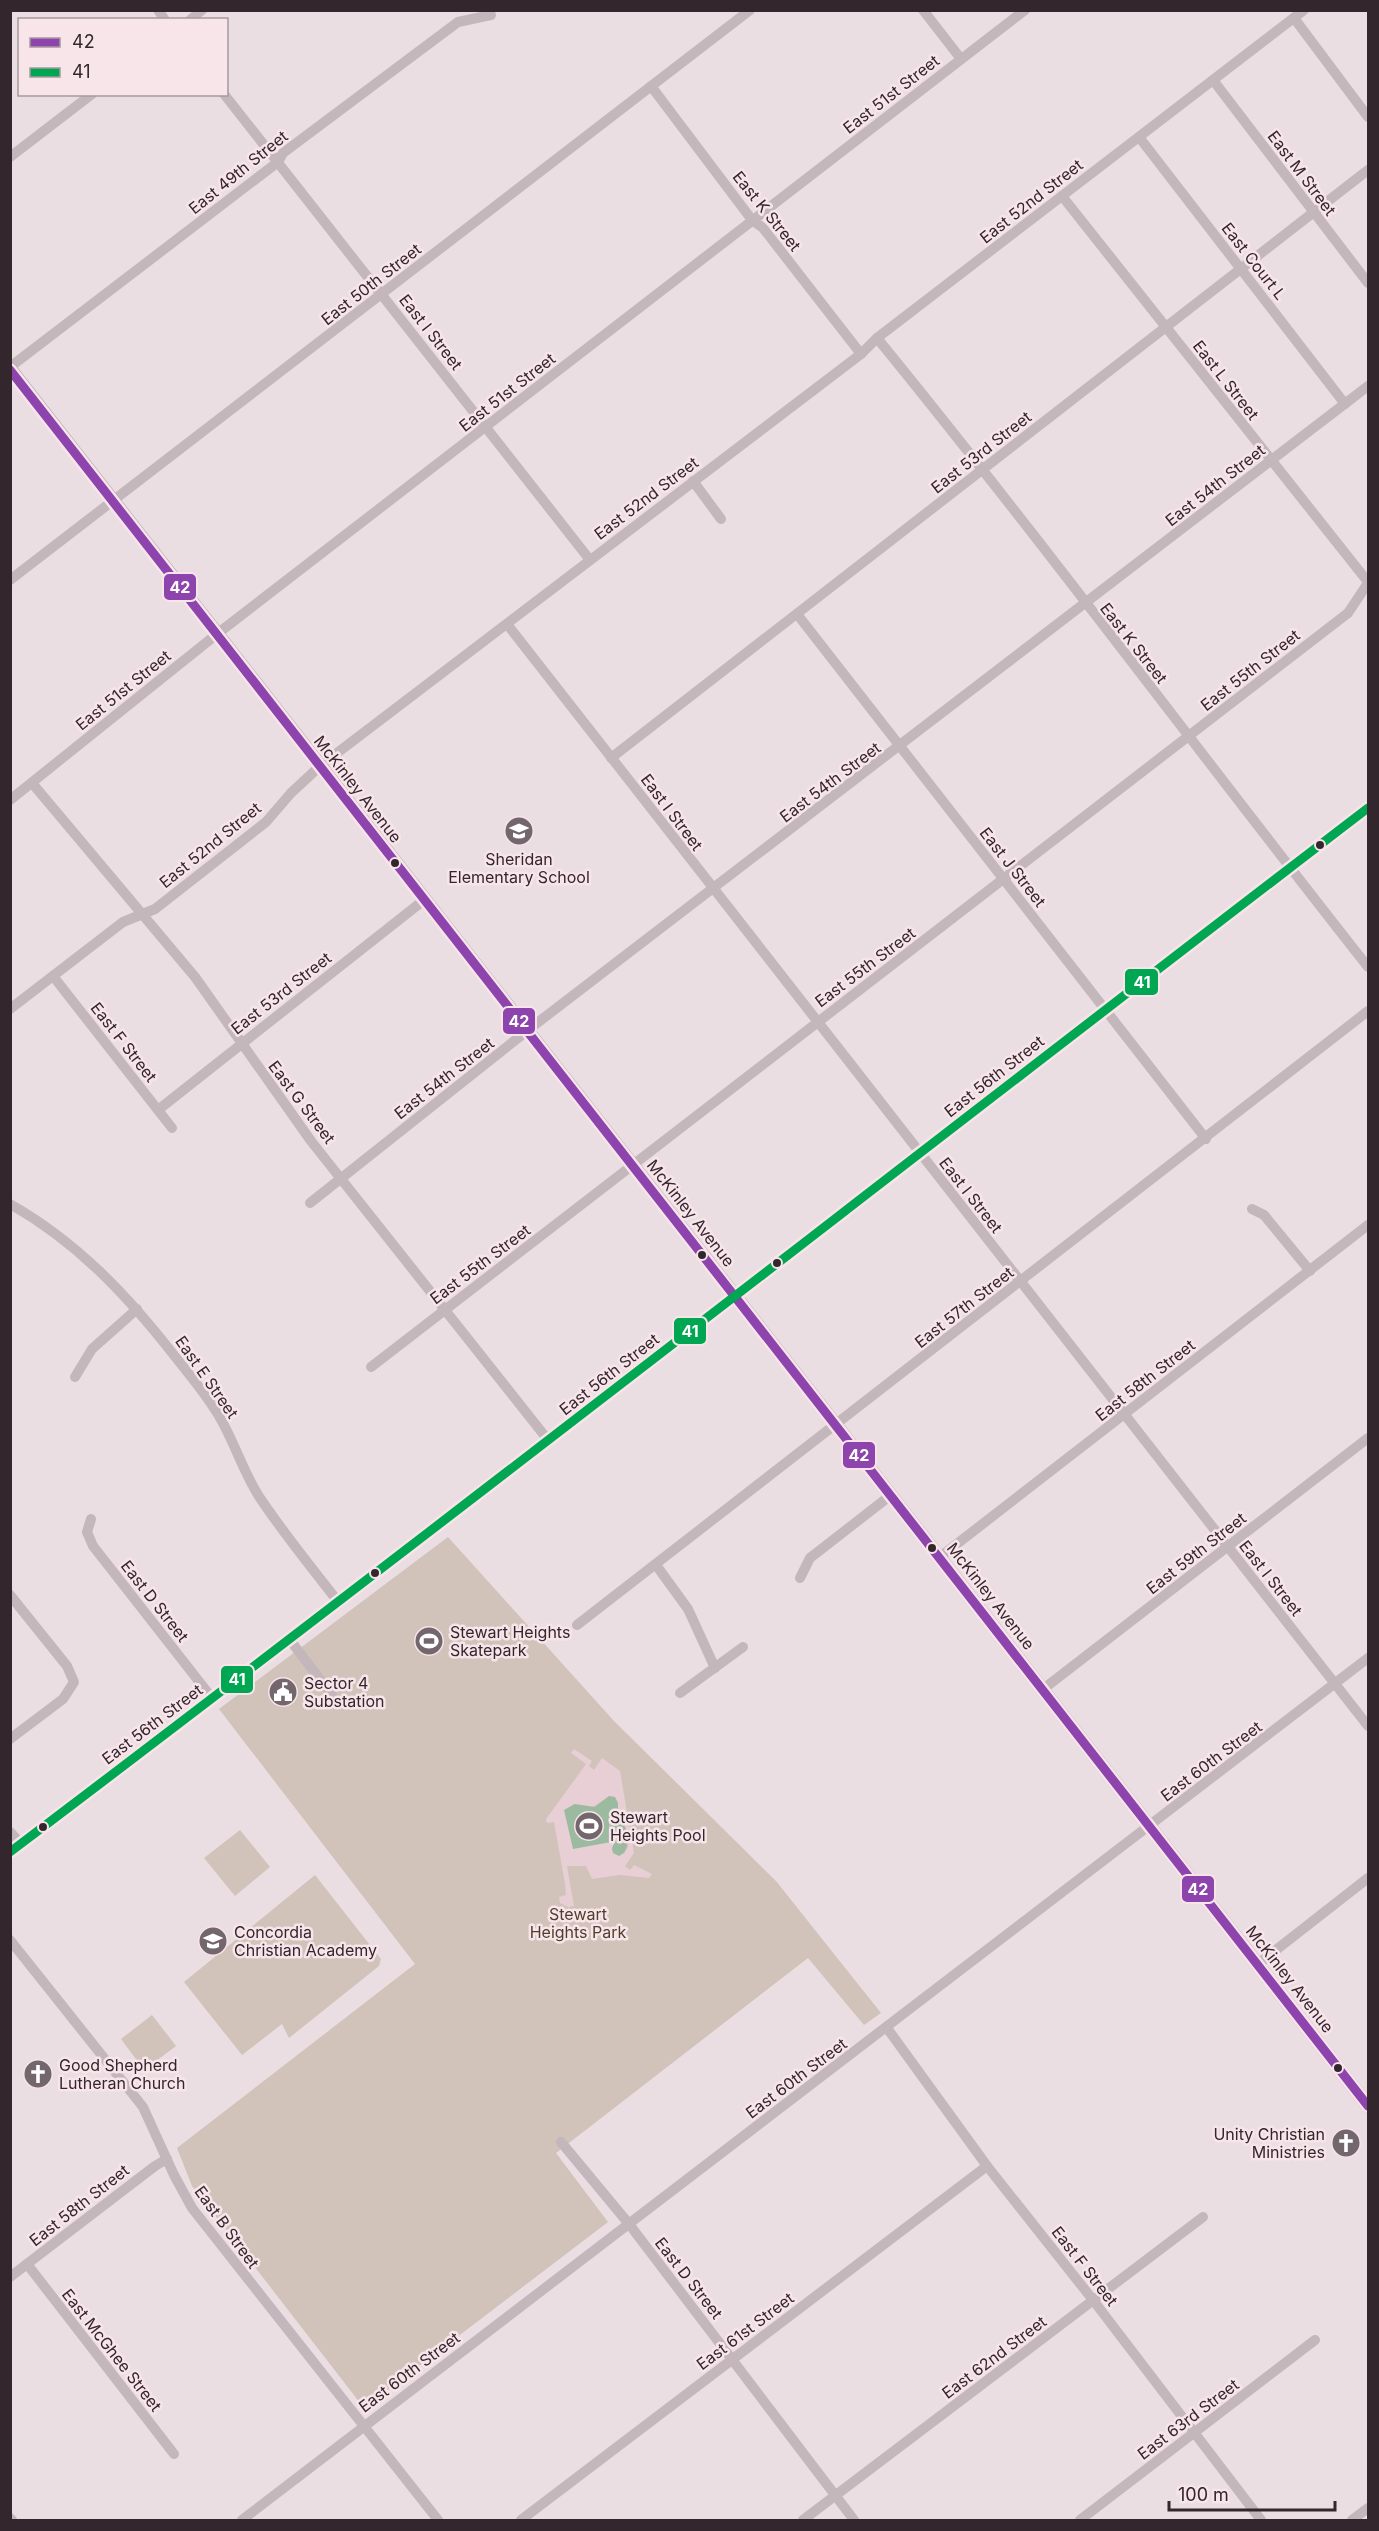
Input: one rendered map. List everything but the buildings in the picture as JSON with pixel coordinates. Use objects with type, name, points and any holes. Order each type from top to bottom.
[{"type":"main road","name":"McKinley Avenue","points":[[10,368],[1042,1690],[1366,2097]]},
{"type":"street","name":"East 50th Street","points":[[10,580],[750,10]]},
{"type":"street","points":[[923,10],[961,59]]},
{"type":"street","name":"East 51st Street","points":[[10,800],[217,634],[1025,10]]},
{"type":"street","name":"East 52nd Street","points":[[10,1009],[123,922],[155,909],[266,822],[291,793],[320,766],[861,354],[877,338],[1304,10]]},
{"type":"street","name":"East 49th Street","points":[[10,368],[278,162],[283,153],[458,22],[491,15]]},
{"type":"street","points":[[1294,18],[1368,117]]},
{"type":"street","name":"East M Street","points":[[1213,80],[1368,283]]},
{"type":"street","name":"East K Street","points":[[651,86],[752,220],[763,228],[861,354]]},
{"type":"street","points":[[10,157],[89,96]]},
{"type":"street","name":"East I Street","points":[[227,96],[590,560]]},
{"type":"street","name":"East Court L","points":[[1139,137],[1345,404]]},
{"type":"street","name":"East 53rd Street","points":[[611,758],[1368,170]]},
{"type":"street","name":"East L Street","points":[[1062,196],[1368,582]]},
{"type":"street","name":"East K Street","points":[[877,338],[984,469],[1085,604],[1368,967]]},
{"type":"street","name":"East 54th Street","points":[[310,1203],[528,1030],[1368,386]]},
{"type":"street","points":[[693,481],[720,519]]},
{"type":"street","name":"East 55th Street","points":[[371,1367],[1348,613],[1368,582]]},
{"type":"street","name":"East J Street","points":[[797,614],[1206,1139]]},
{"type":"street","name":"East I Street","points":[[507,624],[1368,1726]]},
{"type":"street","name":"East G Street","points":[[32,783],[195,977],[311,1141],[343,1177],[548,1440]]},
{"type":"street","name":"East 56th Street","points":[[10,1852],[339,1603],[919,1152],[1368,808]]},
{"type":"street","name":"East 53rd Street","points":[[158,1110],[424,900]]},
{"type":"street","name":"East F Street","points":[[53,976],[172,1128]]},
{"type":"street","name":"East 57th Street","points":[[577,1625],[1368,1011]]},
{"type":"street","name":"East E Street","points":[[12,1206],[79,1252],[137,1309],[204,1394],[229,1434],[242,1466],[260,1498],[339,1603]]},
{"type":"street","points":[[1252,1209],[1264,1215],[1310,1271]]},
{"type":"street","name":"East 58th Street","points":[[940,1557],[1368,1225]]},
{"type":"street","points":[[75,1377],[92,1348],[137,1309]]},
{"type":"street","name":"East 59th Street","points":[[1042,1690],[1368,1438]]},
{"type":"street","points":[[800,1578],[810,1558],[891,1495]]},
{"type":"street","name":"East D Street","points":[[92,1519],[87,1532],[93,1546],[212,1698]]},
{"type":"street","points":[[656,1565],[688,1609],[715,1668]]},
{"type":"street","points":[[10,1595],[67,1666],[73,1679],[72,1688],[63,1699],[10,1739]]},
{"type":"street","points":[[290,1640],[334,1698]]},
{"type":"street","points":[[680,1693],[743,1647]]},
{"type":"street","name":"East 60th Street","points":[[242,2520],[1368,1658]]},
{"type":"street","points":[[10,1832],[21,1844]]},
{"type":"street","points":[[1258,1964],[1368,1878]]},
{"type":"street","name":"East B Street","points":[[10,1940],[143,2107],[192,2208],[438,2520]]},
{"type":"street","name":"East F Street","points":[[887,2028],[987,2166],[1093,2300],[1261,2520]]},
{"type":"street","name":"East D Street","points":[[561,2142],[629,2224],[854,2520]]},
{"type":"street","name":"East 58th Street","points":[[10,2277],[167,2159]]},
{"type":"street","name":"East 61st Street","points":[[521,2520],[987,2166]]},
{"type":"street","name":"East 62nd Street","points":[[803,2520],[1203,2217]]},
{"type":"street","name":"East McGhee Street","points":[[27,2264],[174,2454]]},
{"type":"street","name":"East 63rd Street","points":[[1080,2520],[1315,2340]]},
{"type":"street","points":[[1352,2520],[1368,2508]]},
{"type":"green space","name":"Stewart Heights Park","points":[[448,1537],[614,1721],[776,1881],[881,2013],[864,2025],[808,1958],[556,2153],[608,2222],[364,2408],[192,2186],[177,2148],[415,1964],[219,1709]]},
{"type":"green space","points":[[240,1830],[270,1867],[235,1896],[204,1858]]},
{"type":"green space","points":[[315,1875],[381,1959],[379,1966],[289,2038],[282,2024],[242,2055],[184,1982]]},
{"type":"green space","points":[[152,2015],[176,2046],[144,2070],[121,2039]]},
{"type":"shaded area","points":[[574,1749],[592,1761],[589,1766],[594,1770],[602,1758],[620,1771],[634,1853],[625,1866],[630,1870],[634,1865],[652,1874],[649,1878],[620,1875],[592,1879],[586,1866],[567,1866],[574,1906],[568,1907],[560,1903],[559,1897],[566,1895],[554,1822],[547,1823],[546,1819],[586,1764],[571,1753]],"holes":[[[605,1799],[618,1810],[609,1819],[619,1816],[624,1822],[628,1847],[624,1854],[612,1850],[617,1837],[609,1824],[568,1822],[566,1818],[568,1808],[574,1804],[591,1808]]]},
{"type":"shaded area","name":"Stewart Heights Pool","points":[[609,1796],[615,1797],[618,1810],[609,1819],[619,1816],[622,1820],[628,1838],[626,1849],[619,1856],[613,1853],[612,1848],[617,1837],[609,1824],[611,1842],[573,1849],[564,1810],[575,1804],[595,1807]]},
{"type":"transit line","name":"42","points":[[10,370],[1368,2106]]},
{"type":"transit line","name":"41","points":[[10,1852],[1368,808]]},
{"type":"place","name":"Sheridan Elementary School","points":[[519,831]]},
{"type":"place","name":"Stewart Heights Skatepark","points":[[429,1641]]},
{"type":"place","name":"Sector 4 Substation","points":[[283,1692]]},
{"type":"place","name":"Stewart Heights Pool","points":[[589,1826]]},
{"type":"place","name":"Concordia Christian Academy","points":[[213,1941]]},
{"type":"place","name":"Good Shepherd Lutheran Church","points":[[38,2074]]},
{"type":"place","name":"Unity Christian Ministries","points":[[1346,2143]]}]
